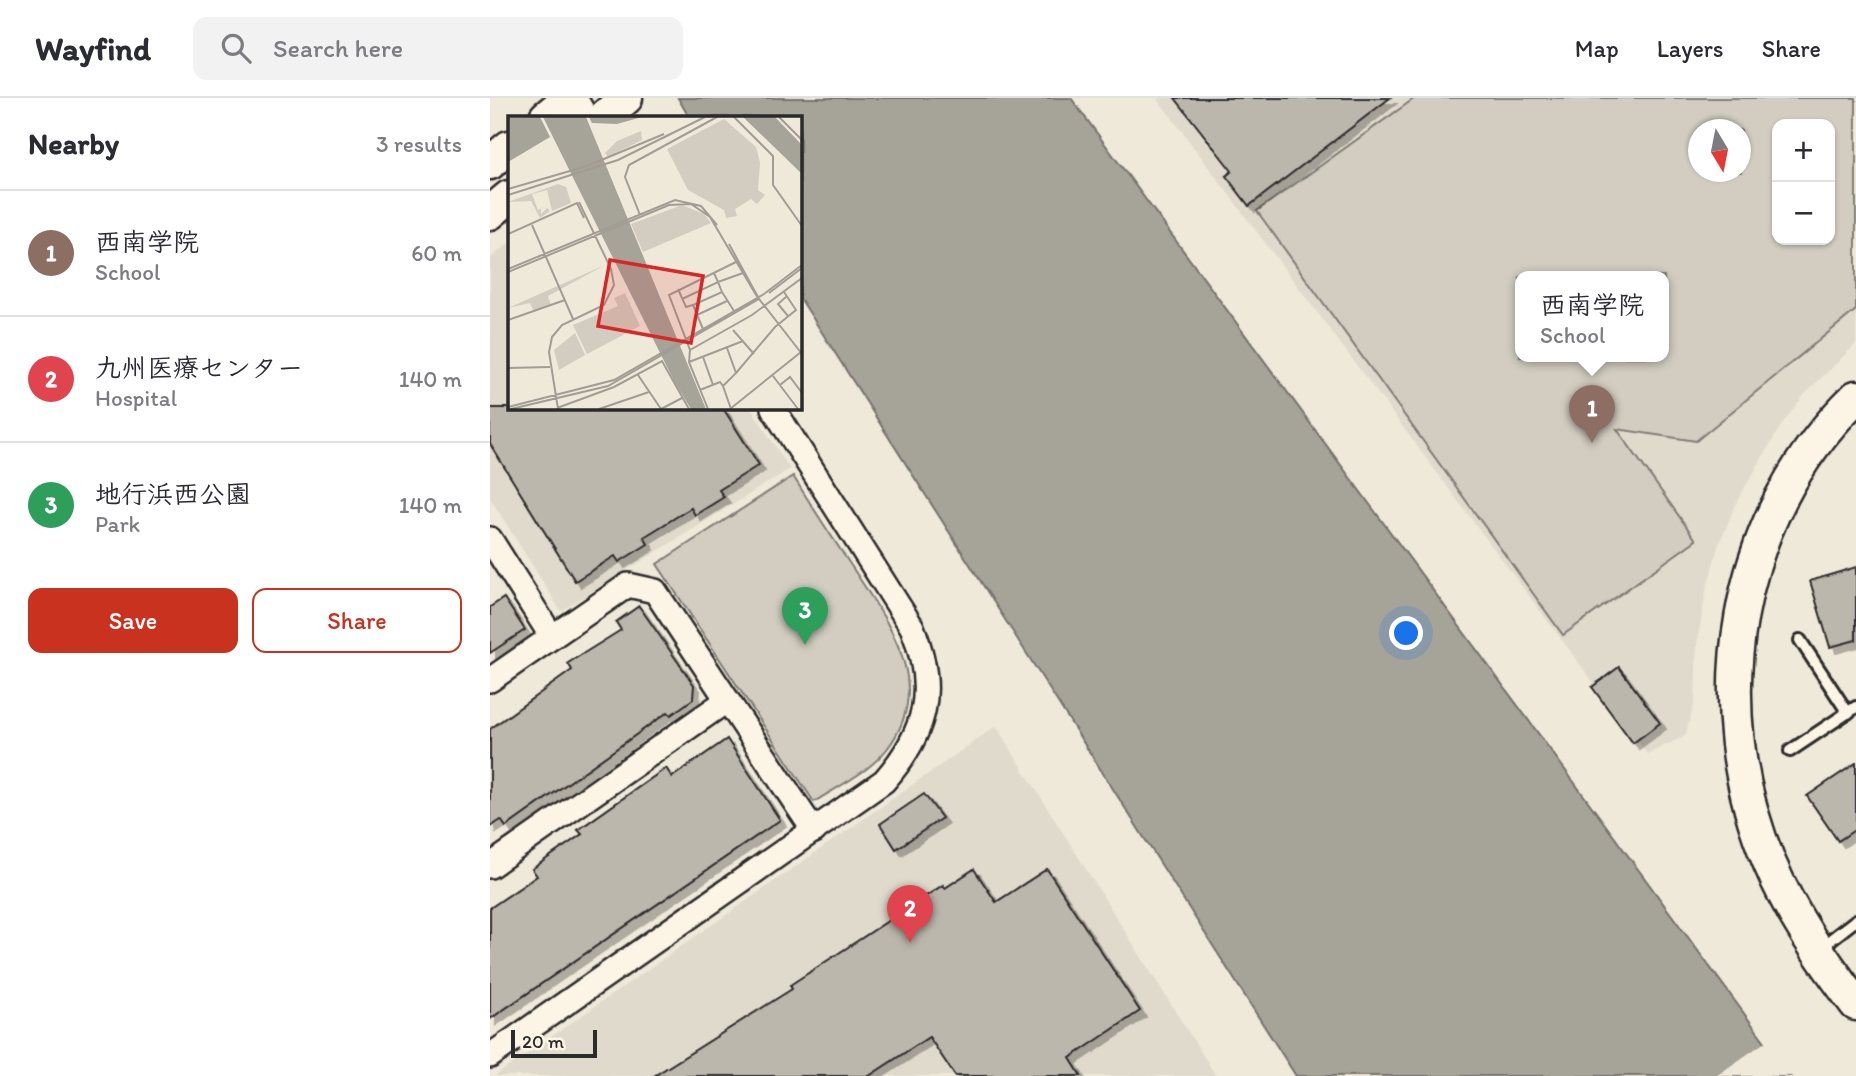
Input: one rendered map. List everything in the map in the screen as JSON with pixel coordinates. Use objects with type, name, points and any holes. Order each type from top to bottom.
[{"type":"street","points":[[547,116],[569,98]]},
{"type":"street","points":[[575,98],[585,116]]},
{"type":"street","points":[[605,116],[626,98]]},
{"type":"street","points":[[490,163],[508,149]]},
{"type":"street","points":[[490,213],[508,198]]},
{"type":"street","points":[[1856,397],[1811,447],[1772,516],[1755,559],[1735,650],[1735,731],[1752,817],[1779,884],[1816,951],[1856,1004]]},
{"type":"street","points":[[490,1056],[884,781],[903,759],[922,719],[926,695],[925,669],[912,627],[774,410]]},
{"type":"street","points":[[490,538],[552,637]]},
{"type":"street","points":[[490,680],[628,585],[654,591],[814,831]]},
{"type":"street","points":[[490,866],[726,701]]},
{"type":"lane","points":[[1790,751],[1852,710],[1800,640]]},
{"type":"lane","points":[[1816,951],[1856,920]]},
{"type":"shaded area","points":[[678,98],[1071,98],[1790,1076],[1296,1076],[802,301],[802,116],[688,116]]},
{"type":"shaded area","points":[[1157,98],[1856,98],[1856,344],[1804,395],[1782,424],[1737,501],[1718,547],[1706,591],[1697,645],[1695,701],[1685,736],[1647,754]]},
{"type":"shaded area","points":[[1415,98],[1856,98],[1856,310],[1696,441],[1617,429],[1696,540],[1563,635],[1257,211]]},
{"type":"shaded area","points":[[508,244],[508,410],[752,410],[790,469],[561,611],[490,498],[490,259]]},
{"type":"shaded area","points":[[793,476],[881,612],[902,656],[907,679],[907,702],[901,725],[887,749],[863,772],[814,802],[657,564]]},
{"type":"shaded area","points":[[996,726],[1216,1076],[495,1076],[878,809]]},
{"type":"pier","points":[[1768,1040],[1794,1076],[1716,1076]]},
{"type":"building","points":[[1175,98],[1390,98],[1249,206],[1226,176],[1232,171]]},
{"type":"building","points":[[490,408],[724,410],[759,465],[719,490],[724,497],[695,515],[691,508],[644,537],[648,544],[619,562],[615,556],[575,581],[490,444]]},
{"type":"building","points":[[1856,567],[1856,640],[1830,647],[1810,581]]},
{"type":"building","points":[[504,598],[525,630],[490,653],[490,607]]},
{"type":"building","points":[[639,606],[694,685],[693,699],[671,715],[668,712],[506,827],[501,820],[490,827],[490,729],[572,670],[568,663],[621,630],[616,622]]},
{"type":"building","points":[[1619,667],[1660,723],[1633,743],[1592,687]]},
{"type":"building","points":[[727,739],[780,820],[490,1019],[490,908],[537,876],[532,869],[582,834],[578,830],[666,768],[672,777]]},
{"type":"building","points":[[1856,763],[1856,829],[1838,841],[1807,796]]},
{"type":"building","points":[[924,794],[942,818],[896,849],[880,824]]},
{"type":"building","points":[[974,869],[996,902],[1047,869],[1140,1011],[1070,1058],[1081,1076],[955,1076],[929,1037],[869,1076],[654,1076],[792,989],[790,985],[943,885],[945,888]]},
{"type":"place","name":"西南学院","points":[[1592,443]]},
{"type":"place","name":"地行浜西公園","points":[[805,645]]},
{"type":"place","name":"九州医療センター","points":[[910,943]]}]
